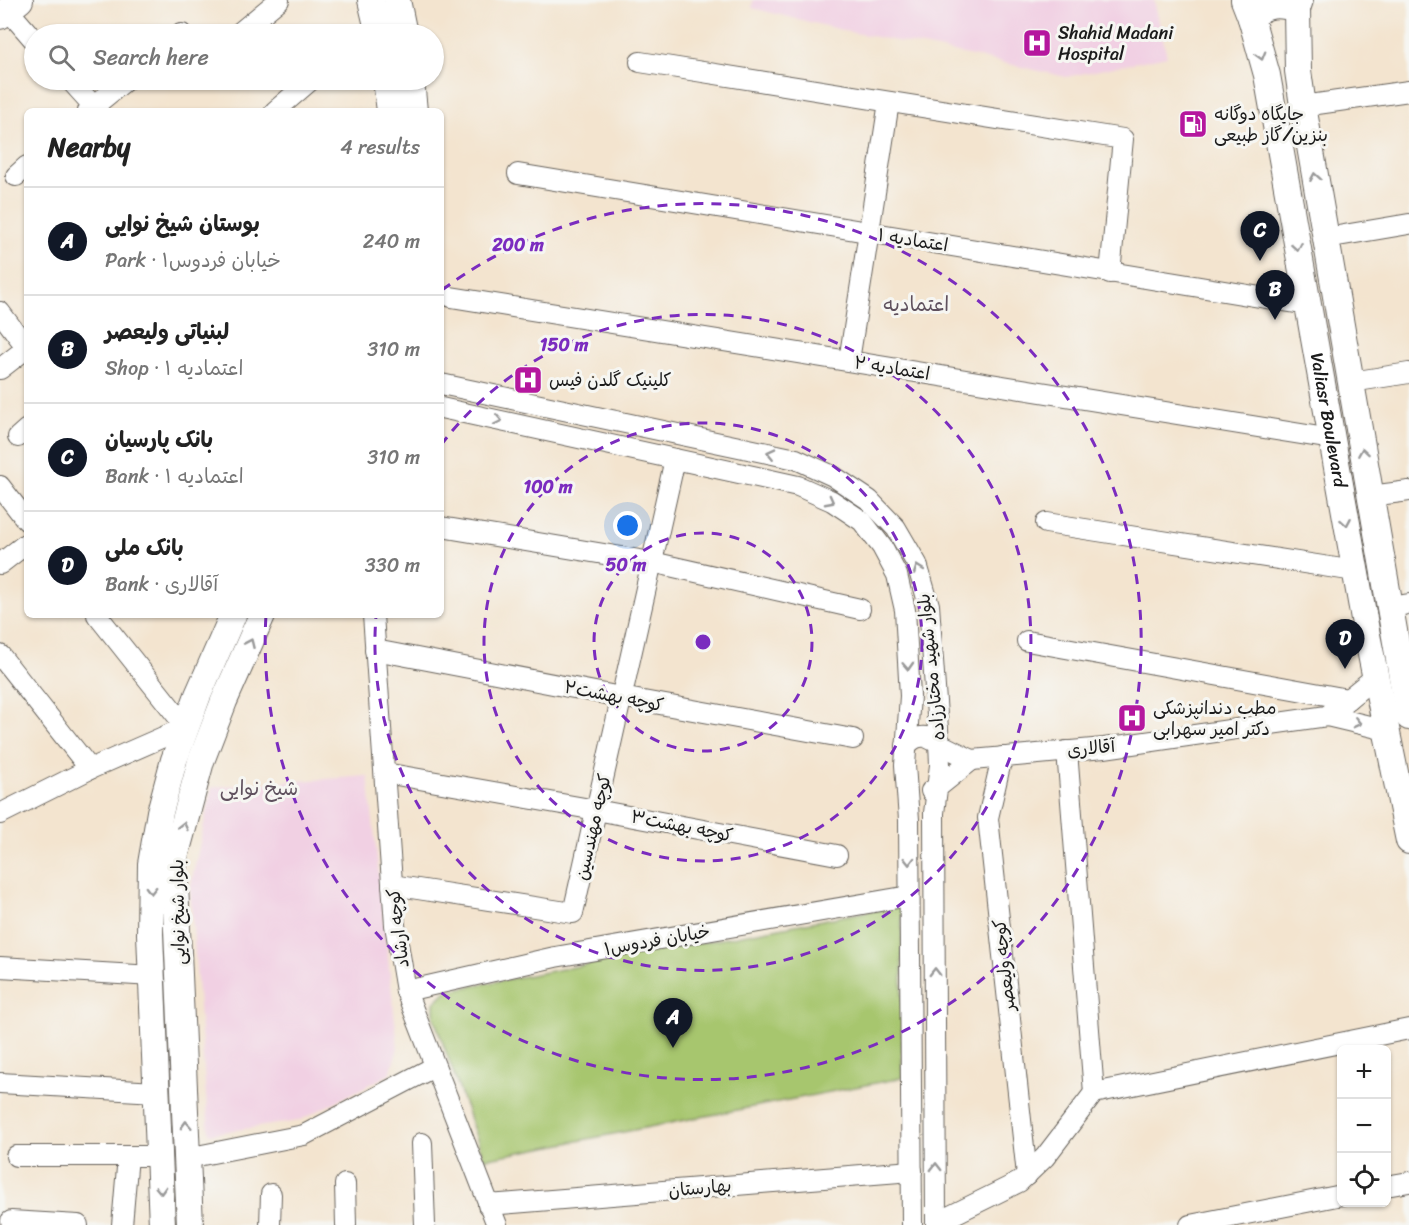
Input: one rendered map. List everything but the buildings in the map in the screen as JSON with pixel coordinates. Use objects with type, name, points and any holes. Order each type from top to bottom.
[{"type":"main road","points":[[397,0],[402,24]]},
{"type":"main road","points":[[1247,9],[1257,11],[1274,5],[1298,5]]},
{"type":"main road","name":"Valiasr Boulevard","points":[[1298,5],[1298,71],[1303,106],[1370,496],[1400,606],[1409,717]]},
{"type":"main road","name":"Valiasr Boulevard","points":[[1247,9],[1267,75],[1355,572],[1409,841]]},
{"type":"main road","points":[[387,90],[390,108]]},
{"type":"main road","points":[[412,90],[414,108]]},
{"type":"main road","name":"بلوار شیخ نوایی","points":[[162,1225],[150,934],[151,864],[160,812],[174,760],[232,618]]},
{"type":"main road","name":"بلوار شیخ نوایی","points":[[190,1225],[174,861],[201,761],[224,701],[261,618]]},
{"type":"street","points":[[250,24],[279,0]]},
{"type":"street","points":[[9,9],[24,28]]},
{"type":"street","points":[[640,62],[1124,139],[1110,273]]},
{"type":"street","points":[[78,90],[92,108]]},
{"type":"street","points":[[94,108],[115,90]]},
{"type":"street","points":[[278,108],[299,90]]},
{"type":"street","points":[[1303,106],[1409,91]]},
{"type":"street","points":[[849,361],[889,102]]},
{"type":"street","name":"اعتمادیه ۱","points":[[518,174],[1308,305]]},
{"type":"street","points":[[1326,238],[1409,224]]},
{"type":"street","name":"اعتمادیه ۲","points":[[451,297],[1332,439]]},
{"type":"street","points":[[0,312],[24,344]]},
{"type":"street","points":[[0,369],[24,350]]},
{"type":"street","points":[[1351,382],[1409,374]]},
{"type":"street","name":"بلوار شهید مختارزاده","points":[[444,385],[796,459],[833,476],[869,500],[896,528],[917,564],[929,605],[939,743],[940,765],[934,813],[936,1224]]},
{"type":"street","name":"بلوار شهید مختارزاده","points":[[444,409],[798,486],[832,501],[862,521],[882,547],[897,575],[905,610],[910,696],[906,783],[912,1225]]},
{"type":"street","name":"کوچه مهندسین","points":[[392,885],[573,913],[675,459]]},
{"type":"street","points":[[0,486],[24,517]]},
{"type":"street","points":[[1370,496],[1409,491]]},
{"type":"street","points":[[1046,523],[1355,572]]},
{"type":"street","points":[[444,527],[652,562],[860,609]]},
{"type":"street","points":[[0,564],[24,545]]},
{"type":"street","points":[[0,813],[90,769],[186,727],[99,618]]},
{"type":"street","name":"کوچه ارشاد","points":[[373,618],[395,925],[406,991],[497,1225]]},
{"type":"street","points":[[1027,641],[1347,699]]},
{"type":"street","name":"کوچه بهشت۲","points":[[375,650],[853,739]]},
{"type":"street","points":[[0,655],[90,769]]},
{"type":"street","points":[[1327,716],[1375,677]]},
{"type":"street","points":[[1327,716],[1386,729]]},
{"type":"street","name":"آقالاری","points":[[972,760],[1104,748],[1327,716]]},
{"type":"street","points":[[906,746],[911,740],[919,736],[926,736],[972,760],[937,788],[922,794],[906,783]]},
{"type":"street","points":[[1067,751],[1094,1093]]},
{"type":"street","name":"کوچه ولیعصر","points":[[1002,757],[988,818],[1027,1175]]},
{"type":"street","name":"کوچه بهشت۳","points":[[384,773],[837,855]]},
{"type":"street","name":"خیابان فردوس۱","points":[[406,991],[555,957],[909,896]]},
{"type":"street","points":[[0,968],[153,976]]},
{"type":"street","points":[[936,1224],[1019,1182],[1045,1157],[1094,1093],[1409,1029]]},
{"type":"street","points":[[188,1158],[304,1135],[434,1067]]},
{"type":"street","points":[[0,1083],[156,1092]]},
{"type":"street","points":[[422,1143],[425,1225]]},
{"type":"street","points":[[16,1156],[160,1156]]},
{"type":"street","points":[[122,1225],[128,1156]]},
{"type":"street","name":"بهارستان","points":[[488,1205],[912,1171]]},
{"type":"street","points":[[1391,1185],[1409,1182]]},
{"type":"street","points":[[345,1184],[346,1225]]},
{"type":"street","points":[[270,1225],[271,1194]]},
{"type":"street","points":[[1190,1225],[1337,1196]]},
{"type":"street","points":[[10,1221],[78,1225]]},
{"type":"shaded area","name":"Shahid Madani Hospital","points":[[753,0],[1154,0],[1167,56],[1066,77],[850,32],[752,8]]},
{"type":"shaded area","points":[[368,776],[398,1048],[390,1074],[298,1121],[209,1134],[190,889],[212,787]]},
{"type":"green space","points":[[902,905],[902,1078],[484,1159],[434,1018],[434,1003],[446,991]]},
{"type":"place","name":"Shahid Madani Hospital","points":[[1037,43]]},
{"type":"place","name":"جایگاه دوگانه بنزین/گاز طبیعی","points":[[1193,124]]},
{"type":"place","name":"بانک پارسیان","points":[[1260,261]]},
{"type":"place","name":"لبنیاتی ولیعصر","points":[[1275,320]]},
{"type":"place","name":"کلینیک گلدن فیس","points":[[528,380]]},
{"type":"place","name":"بانک ملی","points":[[1345,669]]},
{"type":"place","name":"مطب دندانپزشکی دکتر امیر سهرابی","points":[[1132,718]]},
{"type":"place","name":"بوستان شیخ نوایی","points":[[673,1048]]},
{"type":"district","name":"اعتمادیه","points":[[916,304]]},
{"type":"district","name":"شیخ نوایی","points":[[259,788]]}]
